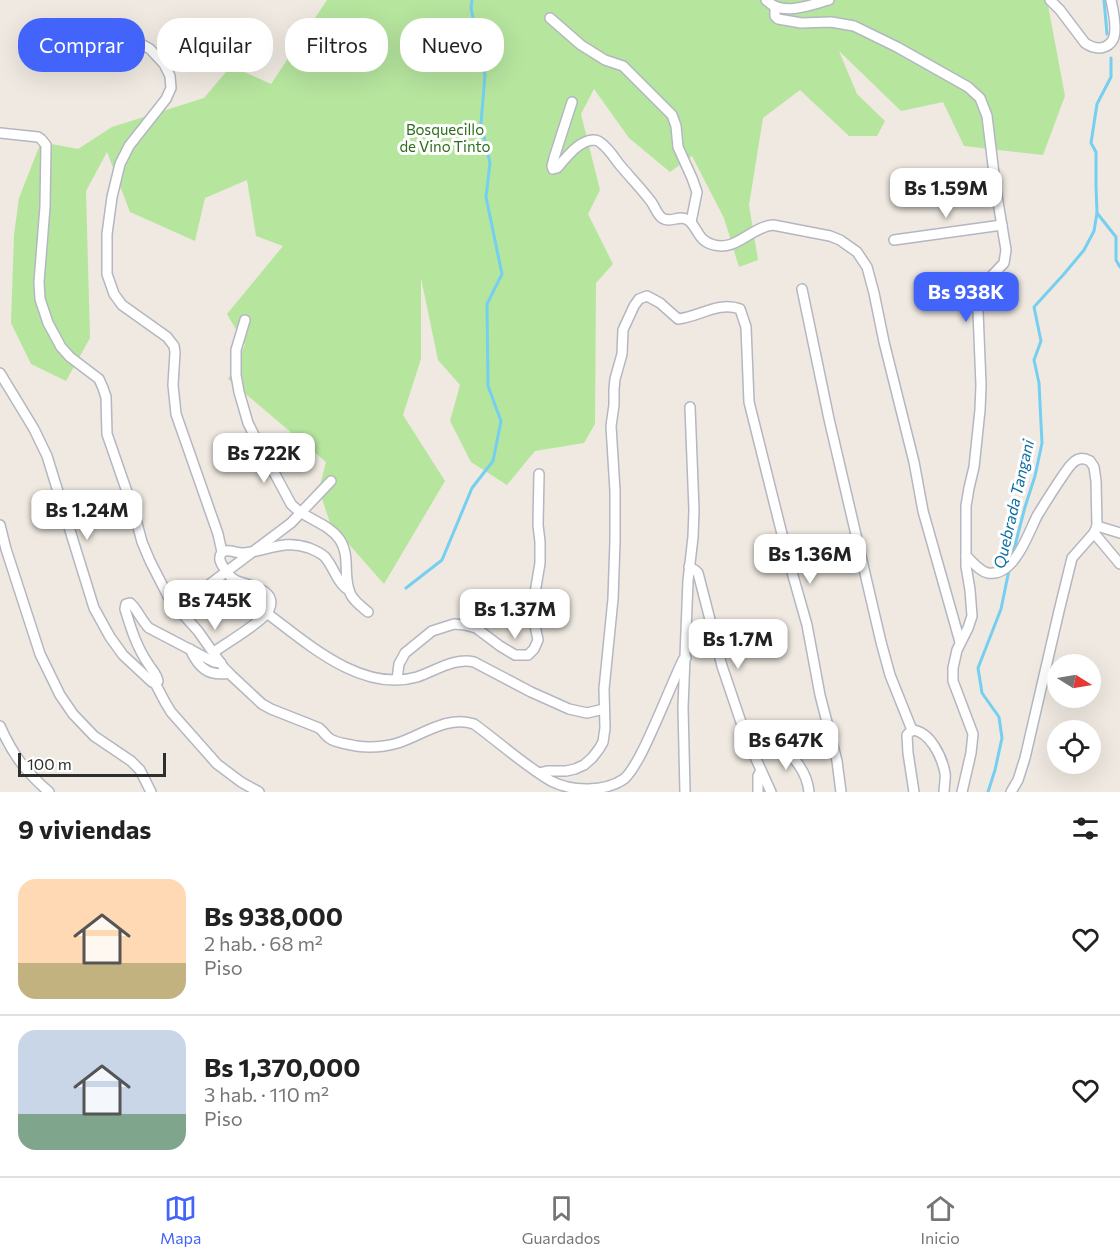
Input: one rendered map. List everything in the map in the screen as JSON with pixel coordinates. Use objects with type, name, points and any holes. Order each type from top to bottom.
[{"type":"street","points":[[766,0],[775,7],[785,9],[829,0]]},
{"type":"street","points":[[1050,0],[1085,44],[1099,48],[1111,42],[1115,31],[1111,0]]},
{"type":"street","points":[[775,7],[775,16],[781,20],[801,23],[831,22],[854,26],[897,47],[968,87],[980,98],[987,116],[996,190],[1006,240],[1006,257],[1000,268],[986,282],[978,311],[980,410],[974,467],[966,506],[966,556],[972,616],[960,642],[953,668],[953,681],[973,734],[962,792]]},
{"type":"street","points":[[550,18],[581,45],[605,60],[623,66],[672,114],[678,147],[697,192],[691,222]]},
{"type":"street","points":[[145,46],[164,64],[170,76],[171,88],[166,99],[129,146],[120,164],[112,197],[107,234],[107,274],[114,294],[122,305],[167,337],[174,346],[172,385],[176,414],[212,515],[222,552],[220,563],[231,577],[269,595],[271,605],[268,614],[214,652]]},
{"type":"street","points":[[572,102],[552,168],[557,168],[579,145],[596,140],[612,154],[663,218],[668,221],[683,218],[691,222],[701,238],[711,245],[730,245],[739,242],[757,229],[773,225],[830,236],[849,245],[862,258],[867,267],[874,293],[914,462],[923,511],[960,642]]},
{"type":"street","points":[[0,133],[38,137],[46,145],[40,299],[48,323],[62,347],[70,357],[99,379],[104,388],[107,434],[142,542],[170,600],[198,631],[228,673],[262,704],[271,710],[319,728],[328,737],[349,745],[366,747],[398,743],[442,725],[461,721],[474,724],[553,782],[568,789],[581,791],[604,789],[616,785],[633,769],[686,658]]},
{"type":"street","points":[[894,240],[1002,225]]},
{"type":"street","points":[[802,289],[881,642],[890,675],[912,730]]},
{"type":"street","points":[[539,773],[566,771],[584,765],[592,758],[603,741],[604,689],[613,599],[615,541],[611,426],[615,378],[622,354],[623,330],[634,306],[639,299],[647,296],[660,303],[678,320],[721,306],[733,306],[740,309],[746,327],[749,402],[807,626],[820,695],[837,761],[841,792]]},
{"type":"street","points":[[244,320],[238,340],[236,362],[236,375],[243,409],[291,504],[301,513],[334,533],[341,541],[345,550],[349,590],[355,601],[368,612]]},
{"type":"street","points":[[0,373],[34,429],[47,456],[94,608],[110,637],[123,655],[155,683],[171,712],[209,755],[233,777],[259,792]]},
{"type":"street","points":[[685,792],[682,731],[689,567],[694,510],[690,407]]},
{"type":"street","points":[[966,556],[986,572],[997,573],[1005,569],[1024,544],[1052,490],[1070,464],[1079,459],[1090,461],[1094,467],[1097,489],[1095,529],[1072,558],[1025,758],[1018,780],[1011,792]]},
{"type":"street","points":[[397,679],[399,664],[405,653],[432,632],[454,624],[476,628],[515,655],[528,655],[534,649],[538,640],[532,611],[540,563],[539,474]]},
{"type":"street","points":[[178,608],[291,523],[331,481]]},
{"type":"street","points":[[0,525],[40,654],[60,695],[73,714],[94,736],[131,761],[140,770],[151,792]]},
{"type":"street","points":[[1095,529],[1120,533]]},
{"type":"street","points":[[1095,529],[1120,564]]},
{"type":"street","points":[[222,552],[228,550],[245,553],[292,544],[311,549],[323,554],[343,587],[349,590]]},
{"type":"street","points":[[689,567],[698,573],[723,666],[746,737],[771,792]]},
{"type":"street","points":[[155,683],[158,681],[157,676],[136,644],[125,609],[126,604],[133,605],[149,628],[220,663]]},
{"type":"street","points":[[268,614],[326,657],[364,676],[397,679],[416,677],[456,662],[468,660],[569,709],[587,714],[604,709]]},
{"type":"street","points":[[190,649],[205,670],[217,674],[228,673]]},
{"type":"street","points":[[0,726],[14,754],[30,776],[49,792]]},
{"type":"street","points":[[912,730],[907,735],[907,743],[914,792]]},
{"type":"street","points":[[912,730],[927,737],[941,759],[945,774],[944,792]]},
{"type":"street","points":[[780,744],[801,768],[807,779],[809,792]]},
{"type":"street","points":[[758,792],[758,776],[761,770]]},
{"type":"green space","name":"Bosquecillo de Vino Tinto","points":[[327,0],[1047,0],[1065,96],[1043,155],[964,146],[943,102],[901,111],[839,51],[857,94],[885,121],[877,136],[849,136],[800,90],[763,118],[749,205],[758,260],[739,267],[724,218],[692,156],[670,172],[629,138],[594,89],[581,114],[600,190],[588,214],[613,264],[596,283],[595,424],[584,443],[535,451],[507,485],[471,462],[450,421],[460,385],[438,360],[421,278],[421,359],[403,415],[445,481],[384,584],[330,523],[319,489],[326,462],[228,379],[245,345],[227,314],[283,246],[256,236],[247,180],[205,198],[195,241],[130,212],[107,152],[86,191],[90,338],[66,381],[31,364],[11,323],[14,235],[19,198],[41,142],[78,149],[112,127],[204,98],[226,72],[244,72],[271,84],[285,63],[285,72],[388,72],[388,18],[315,18]]},
{"type":"waterway","points":[[406,588],[442,560],[472,488],[493,461],[501,421],[488,386],[487,304],[502,274],[486,197],[490,163],[481,123],[485,75],[471,8],[472,0]]},
{"type":"waterway","name":"Quebrada Tangani","points":[[1104,0],[1107,34]]},
{"type":"waterway","name":"Quebrada Tangani","points":[[1012,557],[1042,443],[1039,383],[1034,360],[1041,341],[1034,307],[1084,250],[1094,231],[1097,213],[1096,152],[1091,143],[1097,104],[1111,77],[1111,58]]},
{"type":"waterway","points":[[1097,213],[1116,237],[1116,260],[1120,267]]},
{"type":"waterway","name":"Quebrada Tangani","points":[[988,792],[1002,738],[999,717],[982,693],[978,668],[1001,609],[1009,570]]}]
